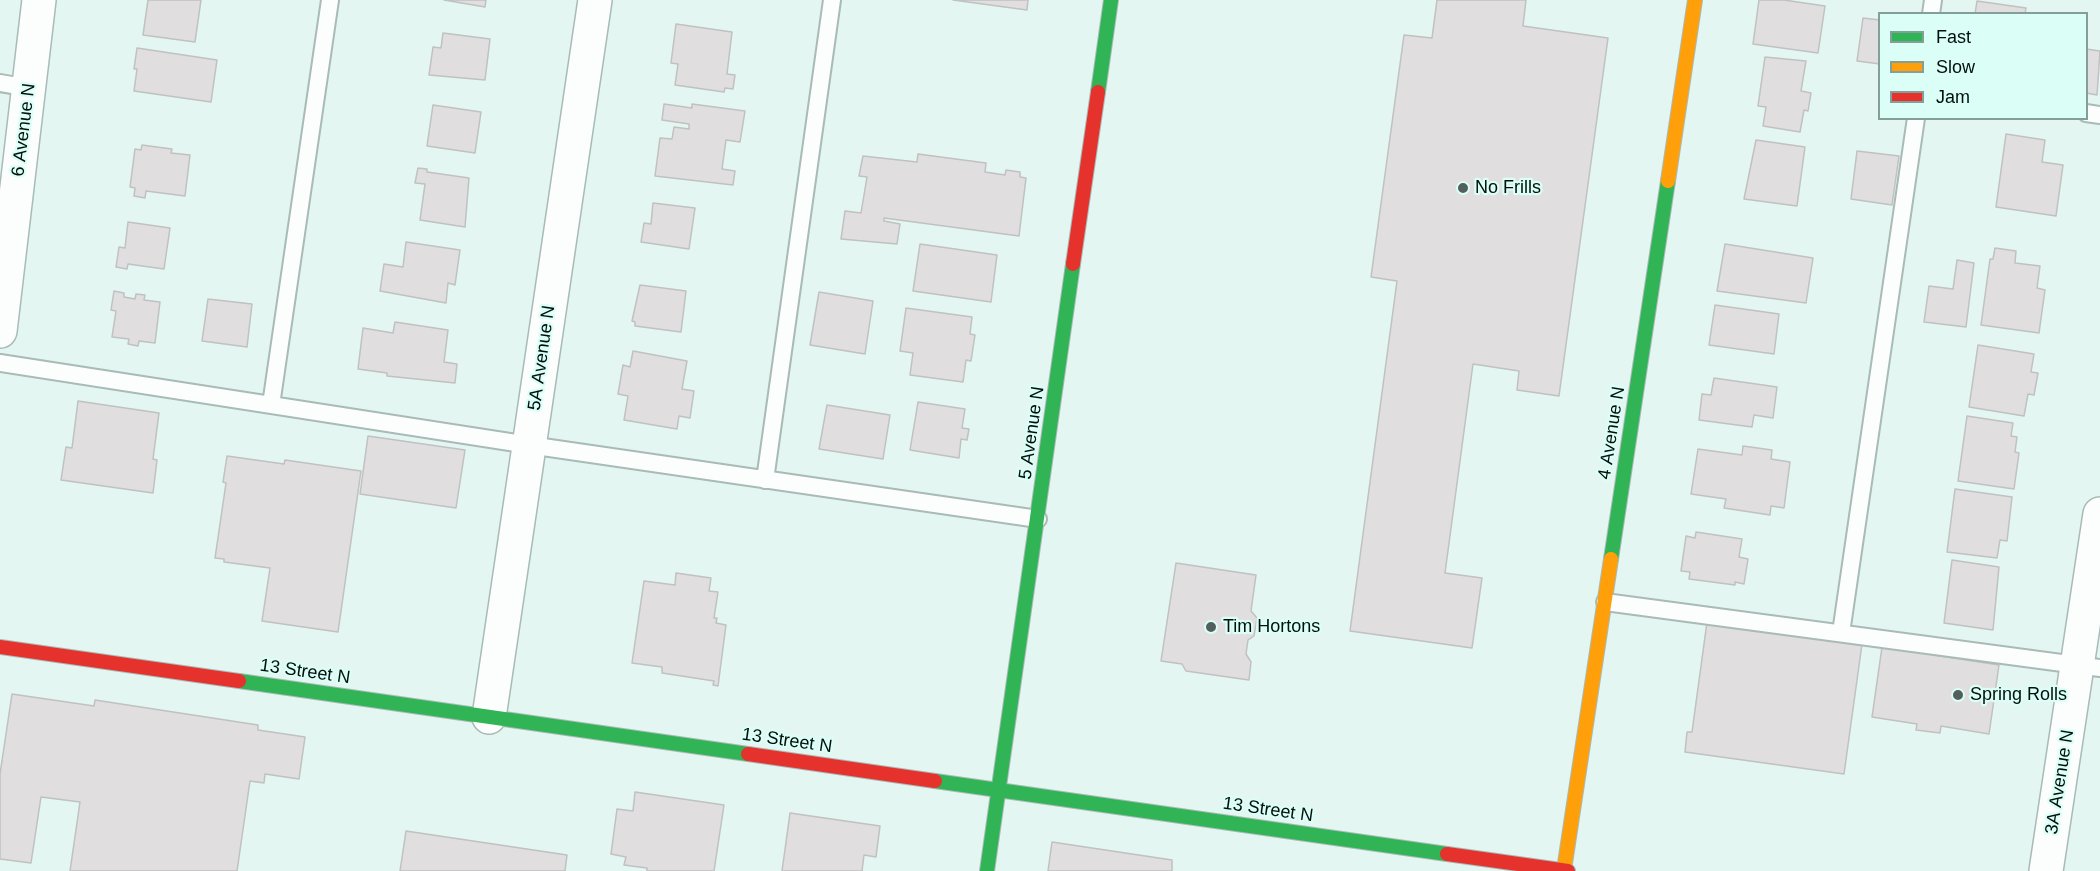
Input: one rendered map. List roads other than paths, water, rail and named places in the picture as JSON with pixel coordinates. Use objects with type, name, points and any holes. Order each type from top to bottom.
[{"type":"street","name":"6 Avenue N","points":[[0,331],[14,86],[39,0]]},
{"type":"street","name":"5A Avenue N","points":[[489,717],[595,0]]},
{"type":"street","name":"5 Avenue N","points":[[987,871],[1111,0]]},
{"type":"street","name":"4 Avenue N","points":[[1566,871],[1695,0]]},
{"type":"street","name":"3A Avenue N","points":[[2046,871],[2089,666],[2100,514]]},
{"type":"street","name":"13 Street N","points":[[0,647],[1566,871]]},
{"type":"lane","points":[[271,405],[330,0]]},
{"type":"lane","points":[[765,480],[832,0]]},
{"type":"lane","points":[[1841,633],[1916,120]]},
{"type":"lane","points":[[0,363],[529,445],[1038,519]]},
{"type":"lane","points":[[1605,603],[2089,666]]},
{"type":"place","name":"No Frills","points":[[1463,188]]},
{"type":"place","name":"Tim Hortons","points":[[1211,627]]},
{"type":"place","name":"Spring Rolls","points":[[1958,695]]}]
